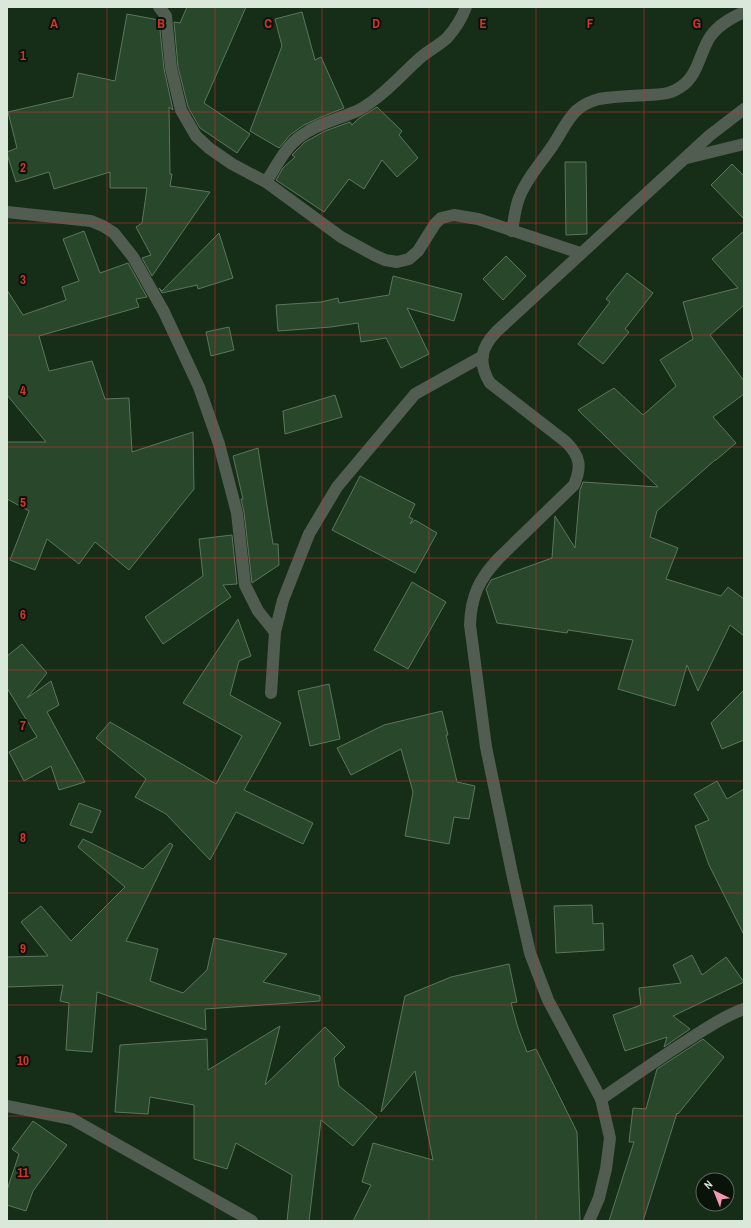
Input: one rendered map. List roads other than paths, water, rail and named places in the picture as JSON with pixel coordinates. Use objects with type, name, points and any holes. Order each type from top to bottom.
[{"type":"street","points":[[159,7],[166,16],[171,68],[181,110],[196,136],[209,148],[232,164],[266,182],[340,237],[374,256],[385,260],[398,262],[409,259],[418,251],[435,224],[441,218],[462,215],[478,219],[580,254]]},
{"type":"street","points":[[266,182],[289,147],[300,137],[311,129],[361,109],[421,57],[447,37],[462,18],[466,7]]},
{"type":"street","points":[[512,231],[518,199],[570,117],[578,109],[598,99],[661,95],[673,92],[684,85],[692,76],[711,36],[723,23],[744,12]]},
{"type":"street","points":[[589,1221],[599,1198],[606,1169],[610,1138],[601,1099],[548,1000],[530,953],[486,747],[470,625],[470,610],[480,581],[488,569],[574,485],[579,474],[579,461],[574,450],[566,442],[490,383],[484,373],[482,362],[484,350],[488,340],[714,132],[744,109]]},
{"type":"street","points":[[686,158],[744,144]]},
{"type":"street","points":[[7,212],[91,221],[114,233],[133,257],[164,312],[199,387],[219,444],[237,513],[245,585],[258,612],[275,632]]},
{"type":"street","points":[[271,693],[275,632],[283,600],[309,534],[337,487],[415,394],[483,356]]},
{"type":"street","points":[[601,1099],[705,1029],[744,1009]]},
{"type":"street","points":[[7,1106],[72,1119],[252,1221]]}]
